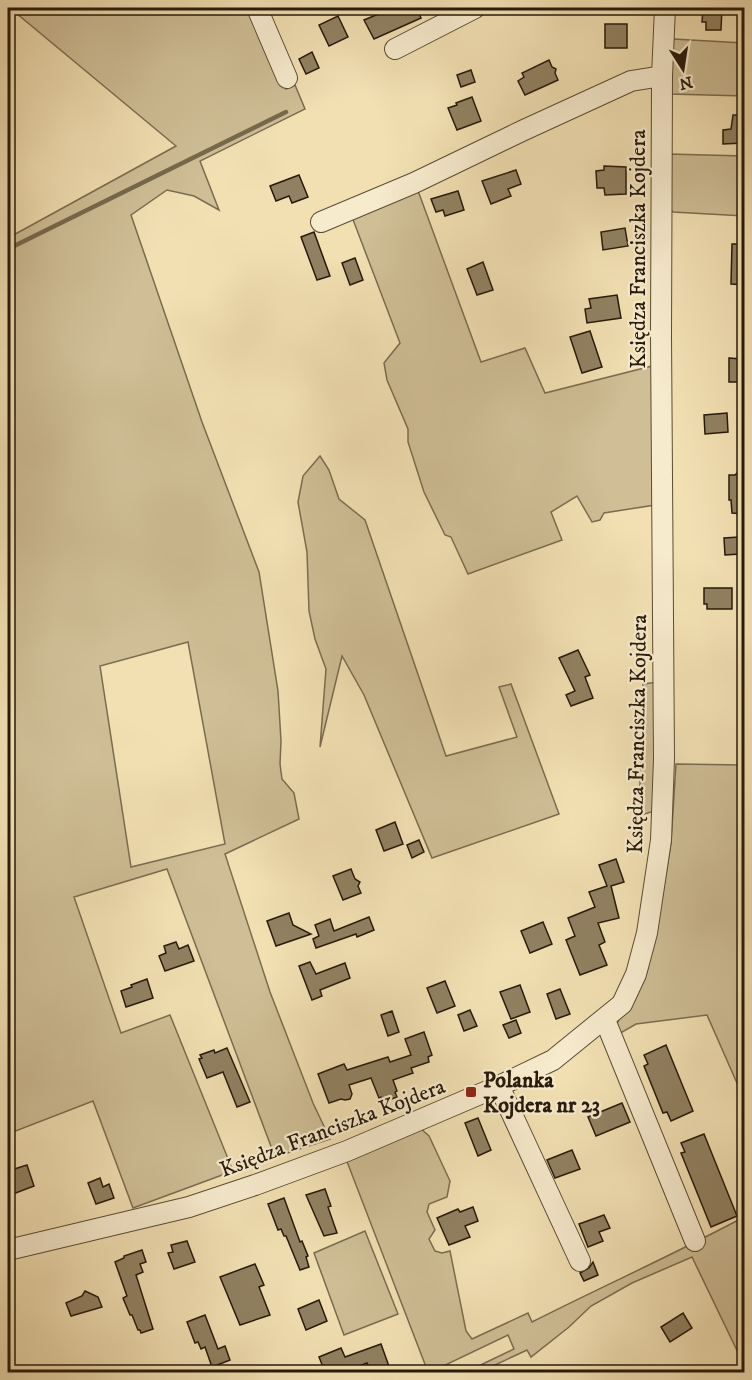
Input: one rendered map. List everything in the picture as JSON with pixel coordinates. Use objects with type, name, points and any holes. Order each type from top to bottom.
[{"type":"street","points":[[256,8],[287,78]]},
{"type":"street","points":[[395,48],[475,8]]},
{"type":"street","name":"Księdza Franciszka Kojdera","points":[[8,1250],[189,1207],[347,1151],[499,1086],[553,1060],[622,1004],[636,974],[647,933],[661,840],[664,759],[662,76],[665,8]]},
{"type":"street","points":[[321,222],[414,183],[524,129],[631,81],[662,76]]},
{"type":"street","points":[[605,1020],[695,1241]]},
{"type":"street","points":[[499,1086],[580,1261]]},
{"type":"shaded area","points":[[10,8],[250,8],[286,89],[295,85],[305,109],[200,161],[219,210],[194,196],[167,190],[131,215],[202,422],[259,572],[278,691],[282,779],[294,793],[299,819],[225,854],[270,992],[313,1103],[330,1139],[275,1157],[167,869],[74,897],[121,1033],[170,1015],[233,1171],[133,1208],[93,1101],[8,1134],[8,238],[176,146]],"holes":[[[188,642],[225,844],[131,867],[100,666]]]},
{"type":"shaded area","points":[[673,39],[744,43],[744,96],[669,94]]},
{"type":"shaded area","points":[[668,154],[744,156],[744,216],[673,212],[668,206]]},
{"type":"shaded area","points":[[417,188],[481,362],[525,348],[545,393],[656,365],[655,505],[604,513],[600,520],[592,522],[577,496],[551,512],[562,540],[468,574],[451,537],[445,535],[424,492],[408,442],[408,429],[387,380],[384,363],[400,343],[352,217]]},
{"type":"shaded area","points":[[320,456],[329,470],[339,499],[365,520],[446,756],[517,737],[499,687],[511,684],[559,814],[432,858],[364,695],[342,656],[320,747],[326,669],[315,639],[309,611],[307,552],[298,502],[303,476]]},
{"type":"shaded area","points":[[658,682],[657,810],[639,816],[643,684]]},
{"type":"shaded area","points":[[676,764],[743,765],[744,1099],[707,1015],[636,1024],[619,1034],[616,1025],[647,972],[671,843]]},
{"type":"shaded area","points":[[419,1127],[429,1136],[450,1181],[447,1197],[429,1204],[427,1212],[435,1230],[429,1239],[435,1251],[442,1253],[450,1251],[466,1331],[472,1339],[528,1313],[532,1322],[744,1217],[744,1365],[692,1257],[632,1283],[591,1306],[531,1357],[527,1350],[480,1372],[466,1372],[514,1349],[508,1335],[441,1367],[444,1372],[428,1372],[346,1159]]},
{"type":"shaded area","points":[[365,1231],[398,1314],[344,1335],[314,1253]]},
{"type":"building","points":[[393,8],[417,8],[421,18],[374,39],[364,20]]},
{"type":"building","points":[[703,8],[722,8],[721,30],[706,30],[706,22],[702,22]]},
{"type":"building","points":[[338,16],[348,37],[329,46],[319,25]]},
{"type":"building","points":[[605,24],[627,24],[627,48],[605,48]]},
{"type":"building","points":[[312,52],[319,68],[306,74],[299,59]]},
{"type":"building","points":[[549,60],[552,67],[556,69],[558,80],[525,95],[518,81],[524,77],[522,73]]},
{"type":"building","points":[[471,70],[475,82],[461,87],[457,75]]},
{"type":"building","points":[[472,97],[481,121],[457,130],[448,108]]},
{"type":"building","points":[[733,115],[744,115],[744,143],[723,144],[723,130],[731,129]]},
{"type":"building","points":[[604,166],[626,167],[626,194],[605,195],[604,188],[597,188],[596,171],[604,170]]},
{"type":"building","points":[[516,170],[521,184],[508,189],[511,196],[491,204],[482,181]]},
{"type":"building","points":[[299,175],[308,197],[292,203],[289,196],[276,201],[270,186]]},
{"type":"building","points":[[458,191],[464,210],[445,216],[443,210],[436,212],[431,199]]},
{"type":"building","points":[[625,228],[628,246],[603,250],[601,232]]},
{"type":"building","points":[[314,232],[330,276],[317,280],[301,237]]},
{"type":"building","points":[[732,244],[744,244],[744,285],[731,284]]},
{"type":"building","points":[[355,258],[363,280],[350,285],[342,263]]},
{"type":"building","points":[[483,262],[493,290],[477,295],[467,269]]},
{"type":"building","points":[[617,295],[621,318],[587,323],[585,309],[591,308],[589,299]]},
{"type":"building","points":[[590,331],[602,367],[582,373],[570,337]]},
{"type":"building","points":[[729,358],[741,359],[741,365],[744,365],[744,382],[729,382]]},
{"type":"building","points":[[727,413],[728,432],[705,434],[704,415]]},
{"type":"building","points":[[744,466],[744,514],[732,513],[731,500],[729,500],[729,475],[735,475]]},
{"type":"building","points":[[739,537],[740,554],[725,555],[724,538]]},
{"type":"building","points":[[704,588],[732,588],[732,609],[707,609],[707,604],[704,604]]},
{"type":"building","points":[[578,650],[590,675],[585,677],[593,698],[571,706],[566,695],[575,691],[559,658]]},
{"type":"building","points":[[395,822],[403,844],[384,851],[376,830]]},
{"type":"building","points":[[419,840],[424,852],[412,858],[407,845]]},
{"type":"building","points":[[616,859],[624,882],[611,886],[619,918],[598,923],[605,942],[599,945],[607,965],[580,975],[566,940],[575,936],[568,918],[595,907],[589,892],[607,886],[599,865]]},
{"type":"building","points":[[351,869],[355,879],[360,882],[358,886],[361,893],[343,900],[333,876]]},
{"type":"building","points":[[289,913],[293,925],[311,934],[276,946],[267,921]]},
{"type":"building","points":[[369,917],[374,930],[316,948],[313,939],[319,936],[315,925],[330,919],[334,931]]},
{"type":"building","points":[[543,922],[552,944],[530,953],[521,931]]},
{"type":"building","points":[[176,942],[179,949],[188,945],[194,961],[165,971],[159,956],[166,953],[164,946]]},
{"type":"building","points":[[310,962],[316,974],[345,963],[350,978],[320,990],[322,996],[312,1000],[299,966]]},
{"type":"building","points":[[147,979],[153,998],[126,1007],[121,991]]},
{"type":"building","points":[[445,981],[455,1006],[437,1013],[427,988]]},
{"type":"building","points":[[520,985],[530,1012],[511,1019],[500,992]]},
{"type":"building","points":[[560,989],[570,1014],[556,1019],[547,994]]},
{"type":"building","points":[[470,1010],[477,1026],[464,1031],[458,1015]]},
{"type":"building","points":[[392,1011],[399,1032],[388,1036],[381,1015]]},
{"type":"building","points":[[516,1020],[521,1033],[509,1038],[503,1025]]},
{"type":"building","points":[[424,1032],[432,1055],[428,1057],[429,1062],[411,1068],[413,1073],[393,1080],[397,1097],[383,1102],[371,1078],[349,1085],[352,1094],[350,1099],[329,1103],[318,1074],[344,1064],[347,1070],[388,1057],[390,1062],[411,1055],[405,1039]]},
{"type":"building","points":[[666,1045],[693,1111],[671,1121],[667,1112],[663,1113],[644,1066],[648,1064],[644,1055]]},
{"type":"building","points":[[227,1048],[250,1102],[237,1107],[223,1072],[207,1078],[199,1059],[202,1058],[200,1055],[214,1050],[215,1053]]},
{"type":"building","points":[[622,1103],[630,1122],[596,1136],[588,1117]]},
{"type":"building","points":[[478,1118],[491,1150],[478,1156],[465,1123]]},
{"type":"building","points":[[704,1134],[737,1216],[711,1227],[681,1153],[685,1152],[681,1143]]},
{"type":"building","points":[[572,1150],[580,1169],[555,1178],[547,1160]]},
{"type":"building","points":[[27,1165],[34,1186],[13,1194],[8,1171]]},
{"type":"building","points":[[100,1178],[103,1187],[109,1184],[114,1198],[96,1204],[88,1183]]},
{"type":"building","points":[[325,1189],[331,1206],[328,1207],[337,1233],[324,1236],[306,1195]]},
{"type":"building","points":[[284,1198],[300,1242],[302,1241],[308,1256],[306,1257],[309,1267],[300,1270],[286,1236],[281,1229],[278,1230],[268,1204]]},
{"type":"building","points":[[473,1207],[478,1221],[465,1226],[470,1237],[449,1245],[437,1218],[458,1209],[460,1212]]},
{"type":"building","points":[[604,1215],[610,1228],[599,1232],[603,1241],[588,1247],[579,1224]]},
{"type":"building","points":[[187,1241],[195,1262],[174,1269],[168,1253],[173,1252],[171,1245]]},
{"type":"building","points":[[142,1250],[146,1262],[140,1264],[143,1272],[136,1275],[153,1329],[141,1333],[123,1298],[127,1296],[115,1262],[124,1256]]},
{"type":"building","points":[[593,1262],[598,1275],[584,1281],[580,1273],[589,1268]]},
{"type":"building","points":[[255,1264],[264,1285],[259,1287],[270,1315],[240,1325],[220,1277]]},
{"type":"building","points":[[85,1291],[98,1297],[102,1307],[71,1316],[66,1303],[82,1296]]},
{"type":"building","points":[[319,1300],[327,1321],[306,1330],[298,1309]]},
{"type":"building","points":[[683,1313],[692,1328],[670,1342],[661,1327]]},
{"type":"building","points":[[205,1315],[218,1349],[225,1346],[230,1360],[212,1367],[205,1347],[201,1349],[198,1342],[195,1343],[187,1322]]},
{"type":"building","points":[[381,1344],[391,1372],[371,1372],[367,1363],[344,1372],[325,1372],[319,1357],[341,1348],[345,1357]]},
{"type":"waterway","points":[[8,249],[286,112]]},
{"type":"place","name":"Polanka Kojdera nr 23","points":[[471,1092]]}]
